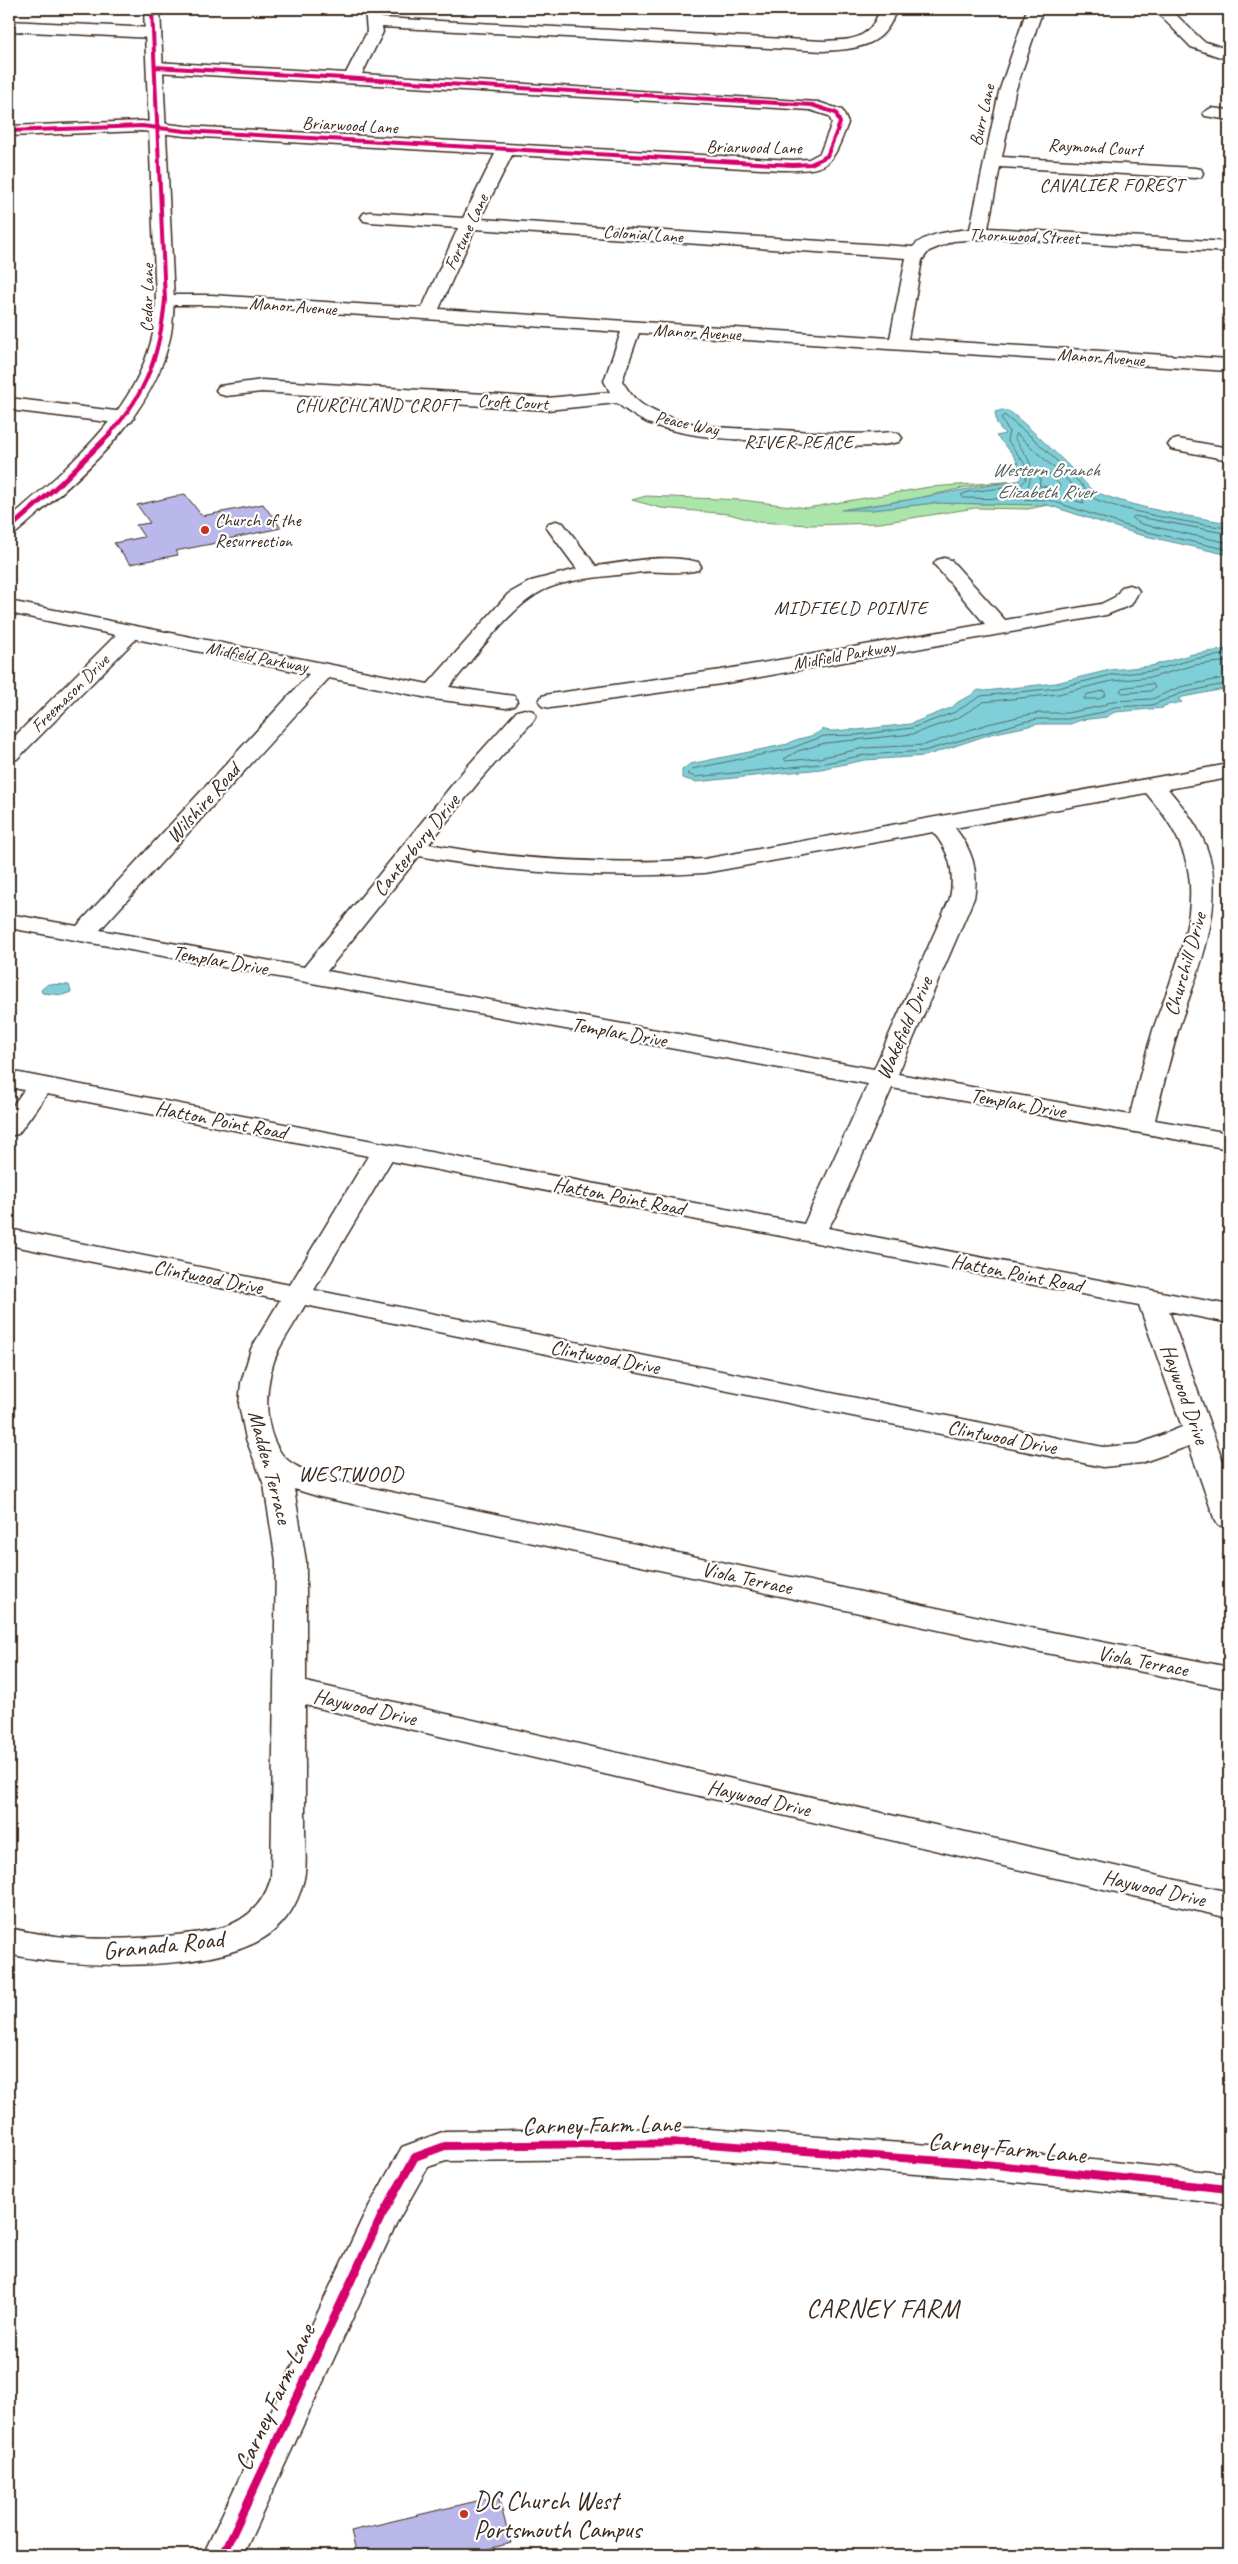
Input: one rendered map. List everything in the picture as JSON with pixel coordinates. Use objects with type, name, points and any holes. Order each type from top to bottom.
[{"type":"street","name":"Cedar Lane","points":[[9,529],[95,451],[124,418],[144,387],[159,350],[164,328],[165,300],[152,9]]},
{"type":"street","points":[[352,78],[371,42],[374,15],[835,45],[856,42],[873,35],[879,30],[888,9]]},
{"type":"street","name":"Burr Lane","points":[[978,232],[1007,92],[1035,9]]},
{"type":"street","points":[[1162,9],[1197,44],[1229,55]]},
{"type":"street","points":[[9,26],[153,33]]},
{"type":"street","name":"Briarwood Lane","points":[[9,131],[142,126],[506,150],[712,162],[802,165],[817,162],[827,156],[840,123],[836,113],[812,105],[155,67]]},
{"type":"street","points":[[1211,113],[1229,115]]},
{"type":"street","name":"Briarwood Lane","points":[[9,138],[140,131],[158,127]]},
{"type":"street","name":"Fortune Lane","points":[[428,314],[470,222],[506,150]]},
{"type":"street","name":"Raymond Court","points":[[992,161],[1195,173]]},
{"type":"street","name":"Colonial Lane","points":[[370,216],[917,253]]},
{"type":"street","name":"Thornwood Street","points":[[917,253],[923,247],[943,238],[978,232],[1229,247]]},
{"type":"street","points":[[898,344],[913,260],[917,253]]},
{"type":"street","name":"Manor Avenue","points":[[165,300],[211,300],[1229,365]]},
{"type":"street","points":[[622,398],[614,381],[631,328]]},
{"type":"street","name":"Croft Court","points":[[226,390],[262,386],[547,404],[622,398]]},
{"type":"street","name":"Peace Way","points":[[622,398],[630,405],[653,418],[698,429],[850,440],[892,438]]},
{"type":"street","points":[[9,404],[124,418]]},
{"type":"street","points":[[1178,445],[1229,454]]},
{"type":"street","points":[[556,527],[590,574]]},
{"type":"street","points":[[944,564],[1000,628]]},
{"type":"street","points":[[433,692],[515,598],[538,585],[590,574],[649,565],[691,566]]},
{"type":"street","name":"Midfield Parkway","points":[[550,701],[721,677],[1106,609],[1124,601],[1129,591]]},
{"type":"street","name":"Midfield Parkway","points":[[9,608],[433,692],[506,701]]},
{"type":"street","name":"Freemason Drive","points":[[9,754],[131,632]]},
{"type":"street","name":"Wilshire Road","points":[[82,935],[324,670]]},
{"type":"street","points":[[529,693],[542,696],[550,701],[550,709],[545,712],[525,716],[513,714],[506,708],[506,701],[515,695],[529,693]]},
{"type":"street","name":"Canterbury Drive","points":[[310,976],[472,774],[525,716]]},
{"type":"street","points":[[413,848],[529,867],[617,871],[660,870],[721,864],[1229,771]]},
{"type":"street","name":"Churchill Drive","points":[[1141,1125],[1171,1013],[1194,945],[1203,899],[1200,864],[1195,847],[1186,827],[1170,803],[1152,785]]},
{"type":"street","name":"Wakefield Drive","points":[[811,1233],[823,1215],[962,898],[966,883],[966,869],[962,854],[954,840],[939,824]]},
{"type":"street","name":"Templar Drive","points":[[9,921],[1229,1141]]},
{"type":"street","name":"Hatton Point Road","points":[[9,1079],[1229,1314]]},
{"type":"street","points":[[9,1128],[41,1086]]},
{"type":"street","name":"Madden Terrace","points":[[288,1878],[291,1561],[286,1518],[271,1461],[266,1454],[256,1424],[252,1393],[256,1371],[264,1349],[384,1151]]},
{"type":"street","name":"Clintwood Drive","points":[[9,1237],[1103,1457],[1137,1456],[1154,1451],[1199,1430]]},
{"type":"street","name":"Haywood Drive","points":[[1150,1298],[1199,1430],[1229,1518]]},
{"type":"street","name":"Viola Terrace","points":[[271,1461],[301,1481],[320,1487],[1026,1638],[1229,1678]]},
{"type":"street","name":"Haywood Drive","points":[[290,1690],[1229,1905]]},
{"type":"street","name":"Granada Road","points":[[9,1941],[22,1945],[76,1951],[127,1952],[178,1948],[222,1941],[255,1927],[275,1910],[284,1894],[288,1878]]},
{"type":"street","name":"Carney Farm Lane","points":[[224,2555],[381,2217],[415,2157],[445,2146],[695,2143],[985,2164],[1229,2189]]},
{"type":"green space","points":[[1019,481],[967,487],[914,499],[846,509],[872,510],[934,503],[1048,505],[1028,509],[975,508],[880,523],[810,525],[758,522],[729,514],[661,508],[632,500],[646,496],[742,500],[807,508],[929,487]]},
{"type":"water","name":"Western Branch Elizabeth River","points":[[1002,410],[1010,412],[1026,425],[1091,490],[1142,507],[1229,523],[1229,555],[1137,534],[1048,505],[934,503],[872,510],[841,510],[1019,481],[1022,476],[1016,459],[996,436],[1005,434],[997,424],[995,412]]},
{"type":"water","points":[[1229,649],[1229,688],[1183,697],[1178,699],[1182,702],[1163,706],[1163,708],[1115,712],[1106,717],[1081,720],[1070,724],[1038,724],[991,734],[925,756],[865,760],[821,769],[696,782],[682,778],[682,770],[690,764],[788,744],[815,734],[822,729],[831,731],[857,730],[910,724],[953,707],[978,690],[985,691],[1056,683],[1110,670],[1151,666],[1193,654]]},
{"type":"water","points":[[48,984],[69,985],[71,992],[63,995],[42,993],[41,990]]},
{"type":"building","name":"Church of the Resurrection","points":[[185,494],[202,516],[263,504],[281,528],[175,551],[178,555],[130,564],[114,543],[144,537],[136,525],[150,523],[137,505]]},
{"type":"building","name":"DC Church West Portsmouth Campus","points":[[498,2496],[511,2543],[477,2552],[478,2555],[357,2555],[351,2531]]},
{"type":"cycle path","points":[[9,529],[63,481],[113,430],[134,402],[151,371],[161,337],[165,300],[152,9]]},
{"type":"cycle path","points":[[9,131],[142,126],[185,131],[805,165],[822,160],[827,156],[840,123],[836,113],[812,105],[155,67]]},
{"type":"cycle path","points":[[223,2555],[381,2217],[415,2157],[445,2146],[695,2143],[985,2164],[1229,2189]]},
{"type":"place","name":"Church of the Resurrection","points":[[205,530]]},
{"type":"place","name":"DC Church West Portsmouth Campus","points":[[464,2514]]},
{"type":"district","name":"CAVALIER FOREST","points":[[1112,184]]},
{"type":"district","name":"CHURCHLAND CROFT","points":[[377,404]]},
{"type":"district","name":"RIVER PEACE","points":[[799,441]]},
{"type":"district","name":"MIDFIELD POINTE","points":[[851,607]]},
{"type":"district","name":"WESTWOOD","points":[[351,1473]]},
{"type":"district","name":"CARNEY FARM","points":[[883,2308]]}]
